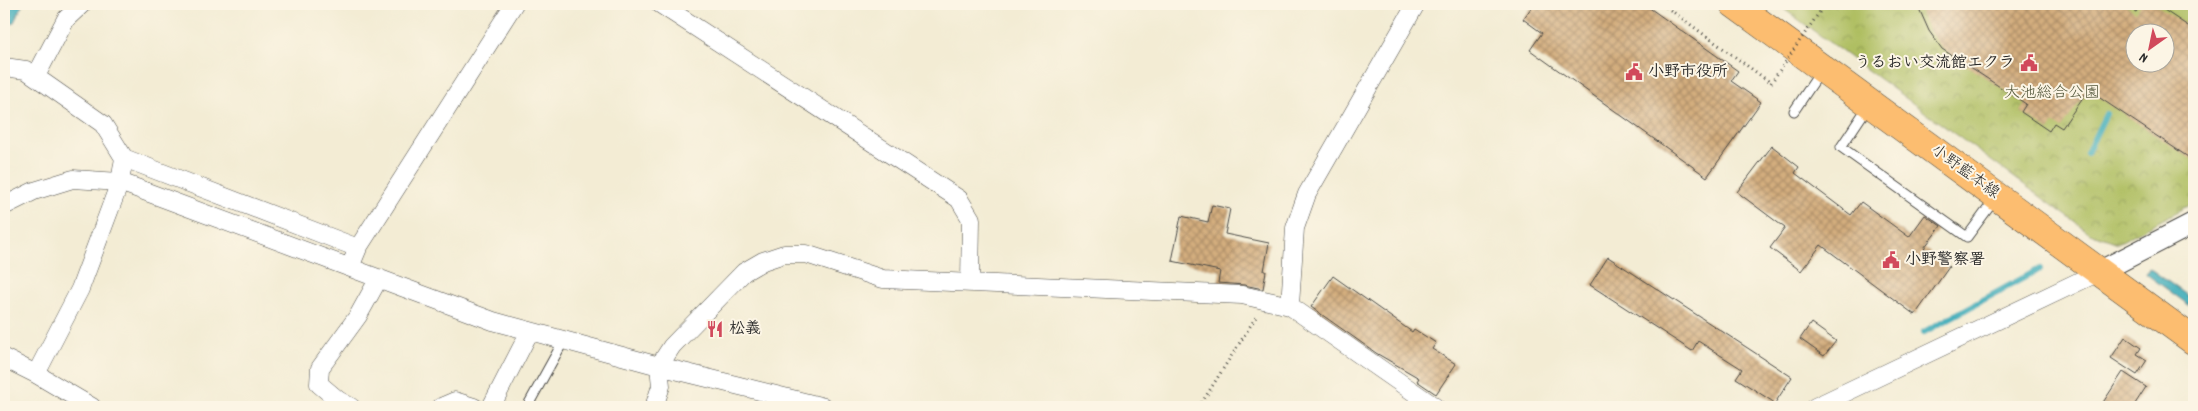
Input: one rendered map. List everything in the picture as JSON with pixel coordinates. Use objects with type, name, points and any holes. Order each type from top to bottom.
[{"type":"main road","name":"小野藍本線","points":[[1734,4],[2101,271],[2131,296],[2194,342]]},
{"type":"street","points":[[36,76],[66,19],[82,4]]},
{"type":"street","points":[[350,267],[358,248],[514,4]]},
{"type":"street","points":[[660,4],[959,199],[971,219],[970,283]]},
{"type":"street","points":[[1290,306],[1295,228],[1307,194],[1416,4]]},
{"type":"street","points":[[4,67],[26,70],[103,124],[124,158],[358,248]]},
{"type":"street","points":[[36,374],[80,290],[120,182],[124,158]]},
{"type":"street","points":[[4,206],[34,191],[73,179],[120,182],[494,321],[659,366],[824,407]]},
{"type":"street","points":[[1815,407],[2101,271],[2194,223]]},
{"type":"street","points":[[654,407],[661,386],[659,366],[672,346],[744,272],[763,261],[784,254],[806,254],[883,279],[1242,295],[1290,306],[1435,407]]},
{"type":"street","points":[[351,407],[338,400],[319,384],[320,368],[358,316],[379,278]]},
{"type":"street","points":[[491,407],[530,331]]},
{"type":"street","points":[[4,358],[36,374],[92,407]]},
{"type":"street","points":[[441,407],[455,401],[474,407]]},
{"type":"lane","points":[[1794,111],[1822,68]]},
{"type":"lane","points":[[1870,103],[1841,147],[1967,237],[1997,196]]},
{"type":"lane","points":[[527,407],[564,340]]},
{"type":"path","points":[[1662,4],[1771,83],[1825,4]]},
{"type":"path","points":[[1199,407],[1266,301]]},
{"type":"green space","name":"大池総合公園","points":[[1777,4],[2194,4],[2194,203],[2118,243],[2090,233]]},
{"type":"water","points":[[4,4],[23,4],[14,22],[4,30]]},
{"type":"water","points":[[2149,268],[2194,300],[2194,309],[2146,274]]},
{"type":"building","points":[[1534,4],[1644,4],[1738,71],[1731,81],[1761,102],[1707,177],[1530,50],[1542,33],[1523,19]]},
{"type":"building","name":"うるおい交流館エクラ","points":[[1917,4],[2123,4],[2136,12],[2141,4],[2155,4],[2194,30],[2194,161],[2088,90],[2062,128],[2054,123],[2049,131],[2021,112],[2026,104],[1942,49],[1929,31]]},
{"type":"building","points":[[1772,146],[1799,167],[1795,173],[1851,215],[1861,202],[1909,237],[1925,215],[1941,226],[1924,248],[1949,267],[1915,315],[1821,245],[1801,271],[1770,248],[1785,228],[1737,192]]},
{"type":"building","points":[[1212,205],[1230,209],[1225,234],[1269,243],[1263,289],[1218,283],[1220,271],[1172,261],[1181,216],[1208,222]]},
{"type":"building","points":[[1608,257],[1792,377],[1775,403],[1736,378],[1742,369],[1698,341],[1692,351],[1590,285]]},
{"type":"building","points":[[1333,276],[1412,332],[1414,329],[1436,343],[1432,349],[1456,364],[1436,394],[1417,381],[1419,378],[1376,353],[1311,307]]},
{"type":"building","points":[[1811,323],[1836,341],[1824,356],[1800,339]]},
{"type":"building","points":[[2125,337],[2141,348],[2137,354],[2147,360],[2137,375],[2111,358]]},
{"type":"building","points":[[2123,372],[2146,387],[2133,407],[2100,407]]},
{"type":"waterway","points":[[2087,153],[2106,114]]},
{"type":"waterway","points":[[1924,332],[2040,269]]},
{"type":"place","name":"うるおい交流館エクラ","points":[[2029,63]]},
{"type":"place","name":"小野市役所","points":[[1634,72]]},
{"type":"place","name":"小野警察署","points":[[1891,260]]},
{"type":"place","name":"松義","points":[[715,329]]}]
